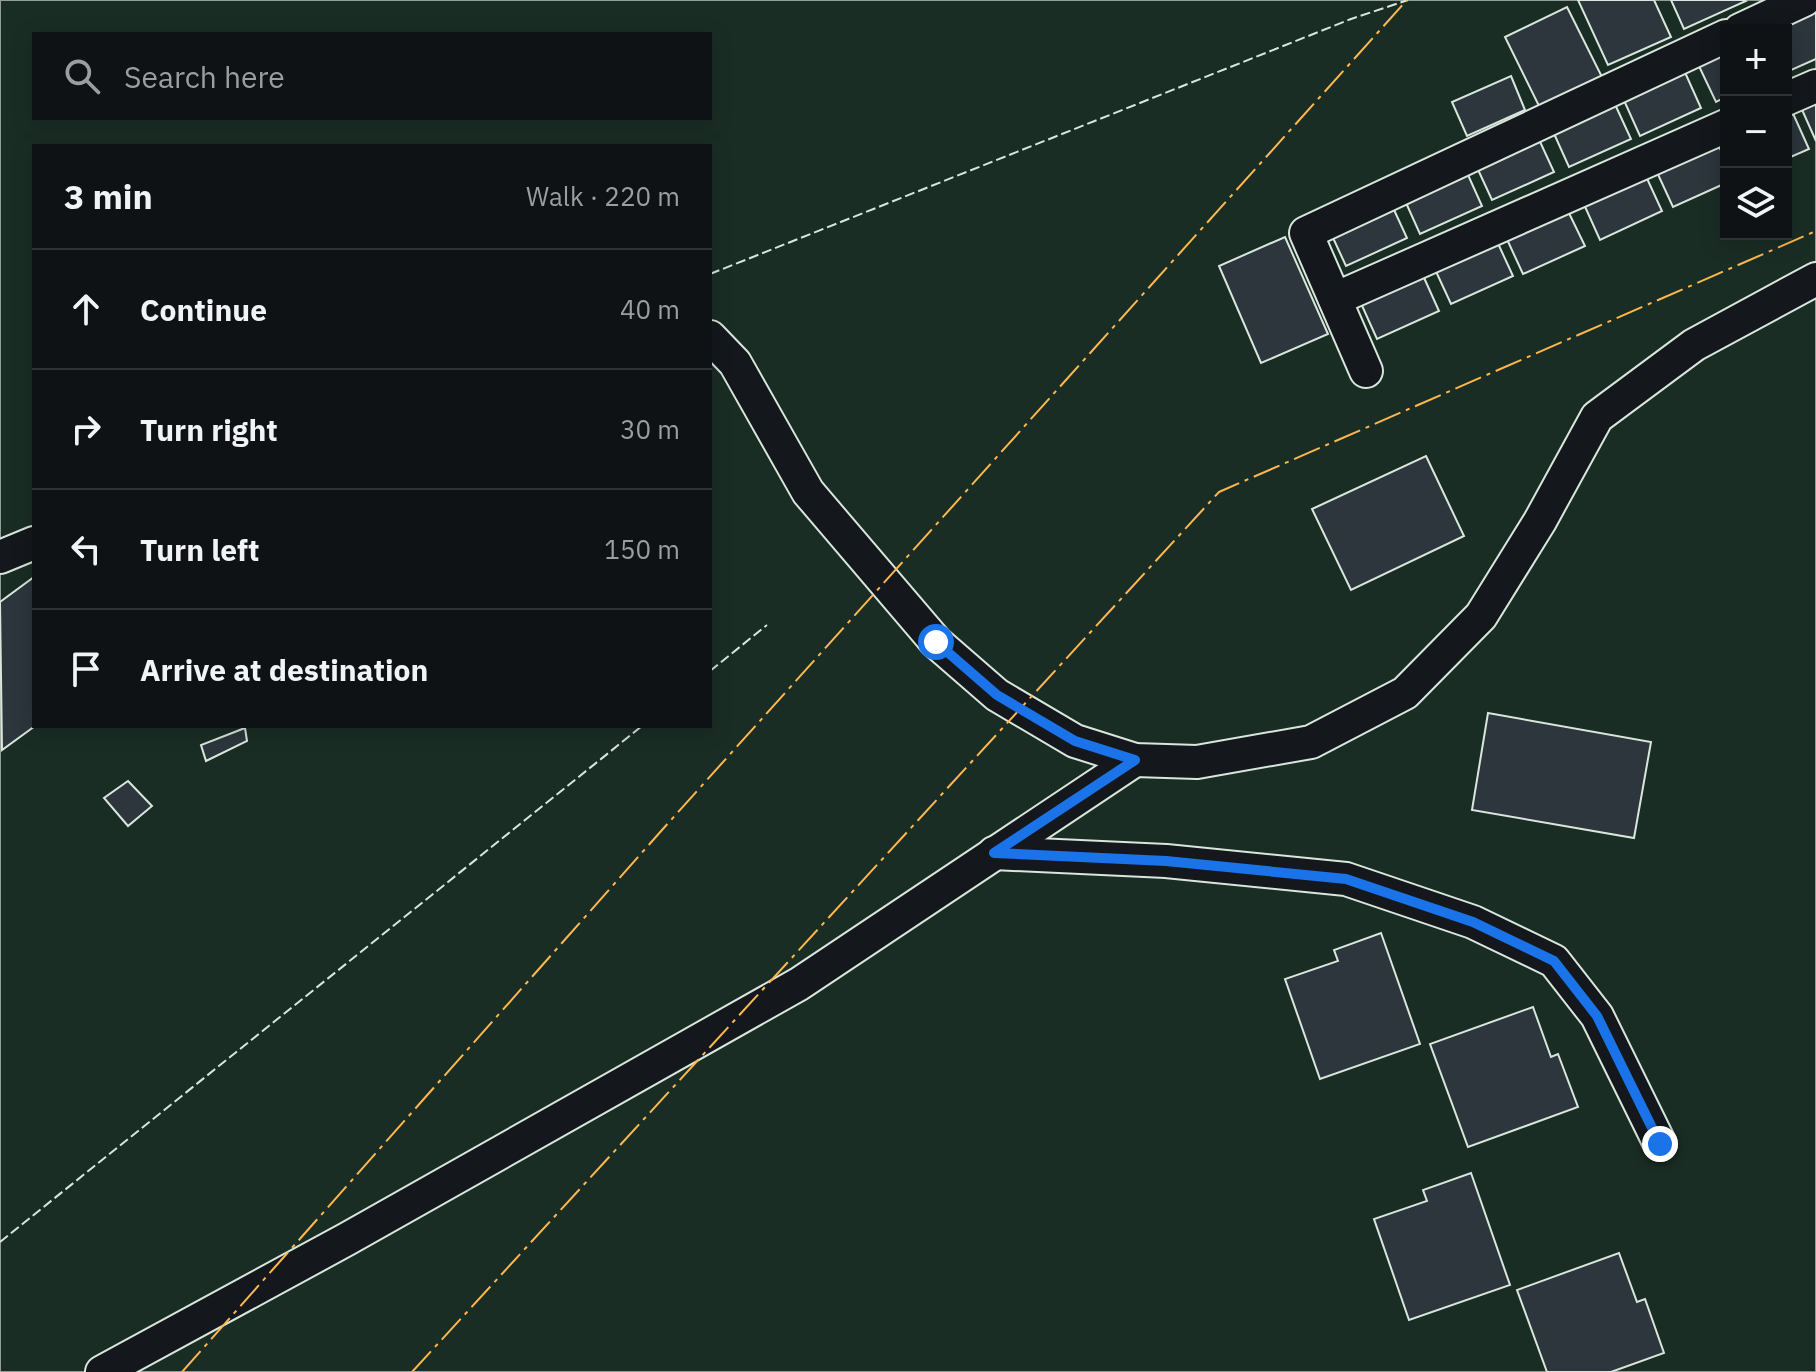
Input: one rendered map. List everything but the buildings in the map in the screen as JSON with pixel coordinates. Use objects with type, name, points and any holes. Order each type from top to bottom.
[{"type":"street","points":[[1753,24],[1804,0]]},
{"type":"street","points":[[1366,371],[1306,233],[1720,39]]},
{"type":"street","points":[[1792,96],[1816,86]]},
{"type":"street","points":[[1335,299],[1720,129]]},
{"type":"street","points":[[712,339],[735,363],[808,492],[936,642],[997,695],[1075,741],[1135,760],[1197,762],[1311,742],[1405,693],[1481,616],[1540,521],[1597,417],[1694,345],[1816,279]]},
{"type":"street","points":[[0,557],[32,544]]},
{"type":"street","points":[[102,1372],[347,1239],[799,984],[1135,760]]},
{"type":"street","points":[[994,853],[1166,861],[1346,879],[1473,922],[1554,961],[1597,1016],[1660,1144]]},
{"type":"green space","points":[[0,0],[1816,0],[1816,1372],[0,1372]]},
{"type":"fence","points":[[712,273],[1351,19],[1408,0]]},
{"type":"fence","points":[[712,669],[767,625]]},
{"type":"fence","points":[[0,1242],[640,728]]},
{"type":"power","points":[[182,1372],[662,830],[1407,0]]},
{"type":"power","points":[[412,1372],[1219,492],[1816,231]]},
{"type":"route","points":[[936,642],[997,695],[1075,741],[1135,760],[994,853],[1166,861],[1346,879],[1473,922],[1554,961],[1597,1016],[1660,1144]]}]
